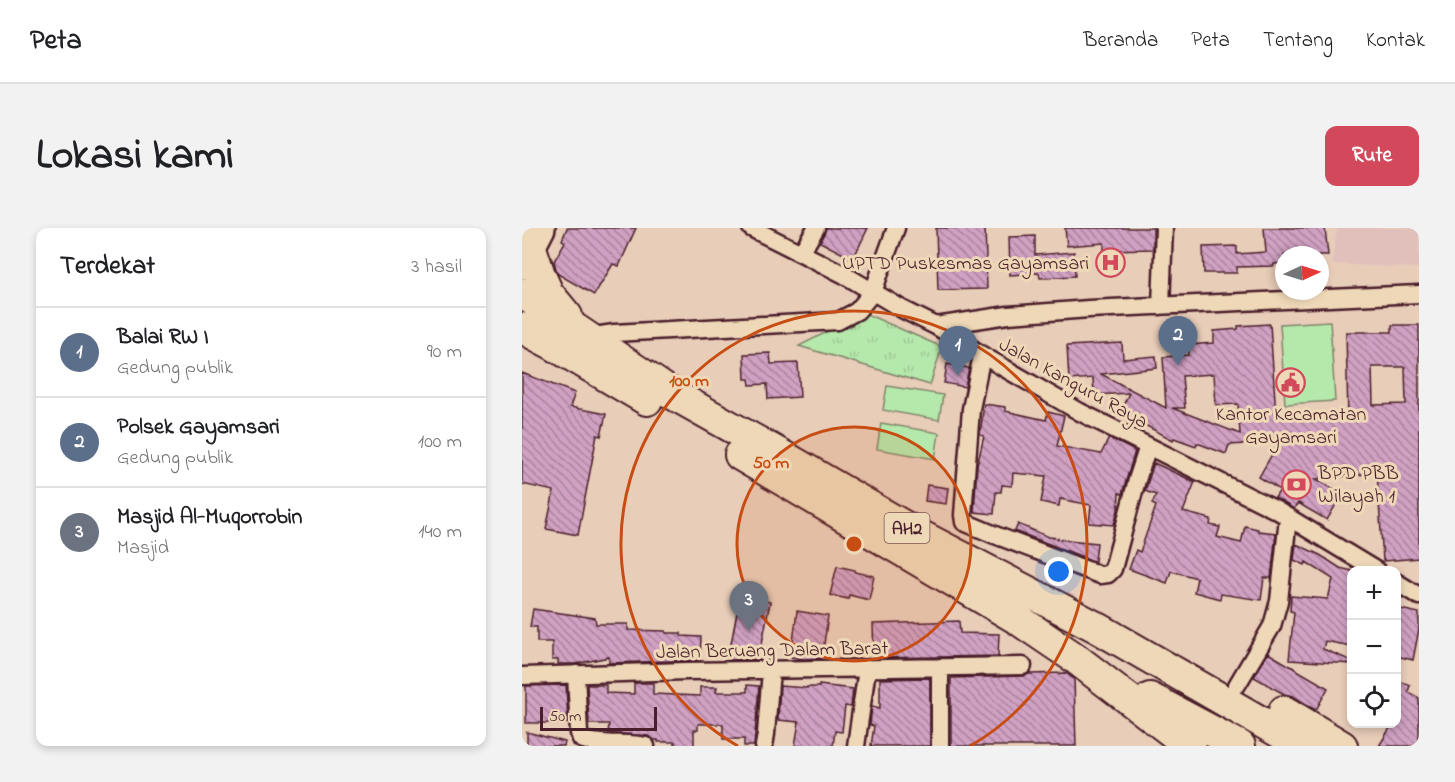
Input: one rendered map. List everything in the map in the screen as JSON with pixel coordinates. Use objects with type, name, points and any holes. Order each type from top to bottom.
[{"type":"highway","points":[[522,338],[573,338],[548,293],[532,247]]},
{"type":"highway","name":"AH2","points":[[522,293],[573,338],[1016,618],[1075,658],[1190,746]]},
{"type":"highway","name":"AH2","points":[[522,328],[573,338],[785,456],[914,532],[1098,628],[1303,746]]},
{"type":"highway","points":[[1098,628],[1182,659],[1237,685],[1342,746]]},
{"type":"highway","name":"AH2","points":[[1075,658],[1240,746]]},
{"type":"street","name":"Jalan Kanguru Raya","points":[[751,228],[843,274],[936,326],[1080,412],[1288,518],[1370,566]]},
{"type":"street","points":[[801,253],[816,228]]},
{"type":"street","points":[[573,338],[614,333],[838,321],[857,311],[873,292],[896,228]]},
{"type":"street","points":[[1161,306],[1164,228]]},
{"type":"street","points":[[936,326],[1008,315],[1089,309],[1419,294]]},
{"type":"street","points":[[982,355],[971,409],[964,522],[1005,540],[1100,575],[1108,574],[1113,569],[1148,446]]},
{"type":"street","points":[[1237,685],[1272,626],[1279,601],[1288,518]]},
{"type":"street","points":[[1401,585],[1419,596]]},
{"type":"street","name":"Jalan Beruang Dalam Barat","points":[[522,676],[1023,666]]},
{"type":"street","points":[[940,667],[940,746]]},
{"type":"street","points":[[856,746],[867,669]]},
{"type":"street","points":[[764,746],[771,670]]},
{"type":"street","points":[[576,674],[580,737],[585,741],[646,746]]},
{"type":"shaded area","points":[[1337,228],[1419,228],[1419,268],[1332,264]]},
{"type":"green space","points":[[864,313],[942,347],[930,385],[799,346]]},
{"type":"green space","points":[[1330,321],[1335,401],[1285,404],[1280,324]]},
{"type":"green space","points":[[887,386],[943,395],[939,420],[883,410]]},
{"type":"green space","points":[[881,423],[939,433],[935,459],[877,449]]},
{"type":"building","points":[[567,228],[636,228],[619,266],[613,264],[594,295],[558,274],[554,261],[565,242],[562,240]]},
{"type":"building","points":[[826,228],[868,228],[853,259],[820,242]]},
{"type":"building","points":[[936,228],[985,228],[987,289],[938,290]]},
{"type":"building","name":"UPTD Puskesmas Gayamsari","points":[[1065,228],[1153,228],[1153,249],[1104,250],[1104,243],[1067,246]]},
{"type":"building","points":[[1264,228],[1325,228],[1327,246],[1275,246],[1274,266],[1237,267],[1237,273],[1204,273],[1203,247],[1237,246],[1237,254],[1266,252]]},
{"type":"building","points":[[1035,236],[1035,255],[1074,252],[1075,276],[1040,278],[1039,273],[1010,275],[1009,237]]},
{"type":"building","points":[[1270,324],[1276,415],[1309,413],[1310,421],[1348,419],[1346,332],[1392,332],[1392,325],[1419,325],[1419,558],[1383,561],[1377,473],[1316,479],[1342,494],[1327,520],[1298,503],[1294,509],[1275,498],[1280,490],[1259,477],[1279,442],[1229,445],[1226,454],[1197,443],[1196,446],[1174,438],[1173,440],[1120,412],[1129,393],[1094,395],[1093,378],[1069,380],[1067,346],[1122,343],[1123,359],[1156,356],[1157,368],[1101,374],[1166,408],[1163,357],[1189,355],[1188,345],[1214,343],[1214,331],[1238,329],[1238,326]],"holes":[[[1372,367],[1405,367],[1406,404],[1373,405]],[[1214,374],[1216,405],[1238,404],[1240,434],[1172,408],[1185,408],[1182,376]]]},
{"type":"building","points":[[770,353],[771,364],[798,363],[800,397],[768,399],[767,384],[750,385],[749,379],[745,379],[744,354]]},
{"type":"building","points":[[947,364],[969,368],[965,387],[944,383]]},
{"type":"building","points":[[522,373],[575,393],[570,407],[606,414],[601,436],[597,435],[578,535],[546,529],[554,491],[522,484]]},
{"type":"building","points":[[984,404],[1005,407],[1005,411],[1046,420],[1048,412],[1064,416],[1057,446],[1101,454],[1109,438],[1135,451],[1122,494],[1119,493],[1114,525],[1089,523],[1091,505],[1060,499],[1059,506],[1041,502],[1046,476],[1013,473],[1012,486],[1002,485],[1001,492],[996,492],[994,514],[974,512],[977,466],[984,436],[980,435]]},
{"type":"building","points":[[1154,463],[1195,482],[1183,512],[1211,519],[1210,525],[1220,527],[1217,537],[1241,543],[1245,526],[1258,529],[1258,531],[1276,533],[1271,578],[1264,578],[1261,600],[1221,594],[1220,599],[1194,592],[1197,578],[1171,571],[1167,583],[1129,569],[1136,550],[1140,552],[1156,506],[1152,504],[1156,495],[1145,491]]},
{"type":"building","points":[[927,485],[948,488],[946,504],[925,501]]},
{"type":"building","points":[[1018,524],[1049,537],[1097,543],[1095,561],[1015,531]]},
{"type":"building","points":[[1296,544],[1347,570],[1347,645],[1325,641],[1323,649],[1347,659],[1347,664],[1289,660],[1294,612],[1290,611],[1291,596],[1328,599],[1333,579],[1306,562],[1305,565],[1294,560]]},
{"type":"building","points":[[837,566],[874,576],[869,600],[849,595],[848,599],[830,595]]},
{"type":"building","points":[[740,596],[770,602],[759,659],[728,660]]},
{"type":"building","points":[[533,609],[595,618],[596,624],[628,624],[628,630],[666,631],[666,633],[681,633],[681,636],[701,637],[700,660],[609,663],[609,657],[576,664],[558,664],[558,660],[552,660],[552,642],[537,642],[537,627],[530,627]]},
{"type":"building","points":[[1401,609],[1419,613],[1419,629],[1413,660],[1401,657]]},
{"type":"building","points":[[797,611],[828,616],[822,658],[791,657]]},
{"type":"building","points":[[959,621],[960,633],[999,634],[998,656],[874,658],[873,624]]},
{"type":"building","points":[[1268,653],[1328,688],[1316,710],[1254,677]]},
{"type":"building","points":[[1066,673],[1074,679],[1076,746],[951,746],[951,678]]},
{"type":"building","points":[[930,678],[930,746],[871,746],[874,726],[870,725],[872,706],[880,708],[880,679]]},
{"type":"building","points":[[1401,682],[1410,685],[1408,692],[1419,698],[1419,746],[1379,746],[1390,728],[1401,728]]},
{"type":"building","points":[[634,683],[653,683],[653,694],[700,696],[700,687],[717,687],[716,692],[747,692],[747,685],[759,686],[754,746],[744,746],[744,739],[723,739],[723,724],[698,724],[698,730],[694,730],[694,746],[675,746],[675,742],[658,742],[648,736],[608,733],[609,724],[589,724],[587,685],[606,685],[606,693],[634,694]]},
{"type":"building","points":[[566,685],[568,723],[526,723],[526,686]]},
{"type":"building","points":[[819,685],[853,689],[851,707],[845,706],[842,732],[835,731],[833,746],[795,746],[799,722],[778,720],[780,686],[807,688],[819,687]]},
{"type":"building","points":[[527,732],[565,742],[564,746],[527,746]]},
{"type":"place","name":"UPTD Puskesmas Gayamsari","points":[[1110,262]]},
{"type":"place","name":"Polsek Gayamsari","points":[[1178,366]]},
{"type":"place","name":"Balai RW I","points":[[958,376]]},
{"type":"place","name":"Kantor Kecamatan Gayamsari","points":[[1291,382]]},
{"type":"place","name":"BPD PBB Wilayah 1","points":[[1297,484]]},
{"type":"place","name":"Masjid Al-Muqorrobin","points":[[749,631]]}]
